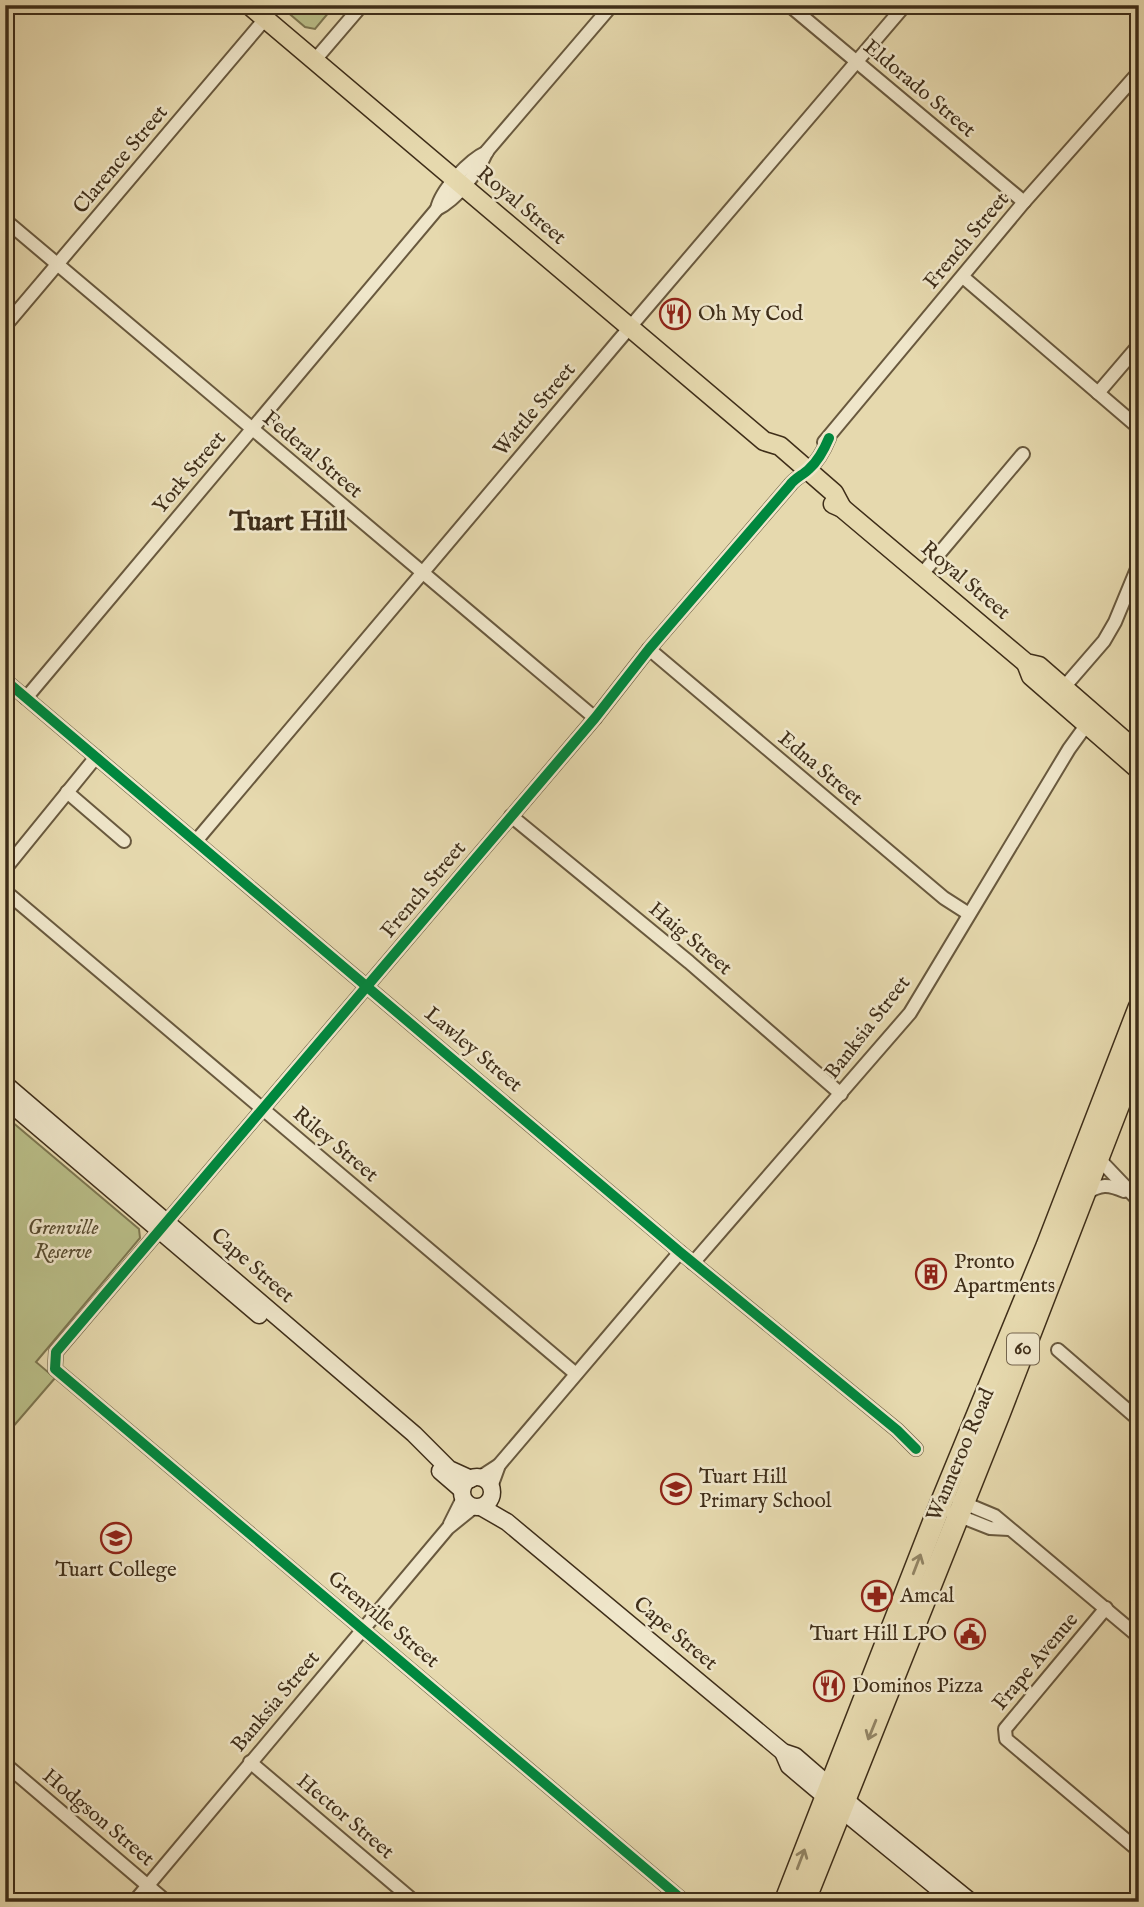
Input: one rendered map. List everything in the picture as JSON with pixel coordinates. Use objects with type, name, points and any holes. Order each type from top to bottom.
[{"type":"highway","name":"Wanneroo Road","points":[[785,1902],[907,1645],[949,1541],[951,1505],[1139,1008]]},
{"type":"highway","name":"Wanneroo Road","points":[[804,1902],[828,1843],[840,1759],[892,1628],[951,1505],[1083,1194],[1139,1052]]},
{"type":"highway","points":[[892,1628],[904,1624],[911,1615],[949,1541]]},
{"type":"highway","points":[[868,1688],[897,1646],[907,1645]]},
{"type":"main road","name":"Royal Street","points":[[249,5],[764,441],[780,446],[802,471],[834,493],[842,508],[1026,663],[1031,676],[1060,692],[1139,769]]},
{"type":"main road","name":"Royal Street","points":[[1093,723],[1139,753]]},
{"type":"street","points":[[314,61],[362,5]]},
{"type":"street","name":"York Street","points":[[26,698],[437,209],[440,198],[459,184],[476,157],[487,152],[612,5]]},
{"type":"street","name":"Eldorado Street","points":[[789,5],[1024,202]]},
{"type":"street","name":"Wattle Street","points":[[196,841],[905,5]]},
{"type":"street","name":"Clarence Street","points":[[5,326],[265,19]]},
{"type":"street","name":"French Street","points":[[55,1369],[56,1352],[595,718],[649,649],[802,471],[817,446],[829,438],[1024,202],[1139,72]]},
{"type":"street","name":"Federal Street","points":[[5,220],[595,718]]},
{"type":"street","points":[[962,277],[1139,428]]},
{"type":"street","points":[[1098,393],[1139,345]]},
{"type":"street","points":[[922,574],[1023,454]]},
{"type":"street","points":[[1060,692],[1104,641],[1115,622],[1139,564]]},
{"type":"street","name":"Edna Street","points":[[649,649],[944,898],[970,914]]},
{"type":"street","name":"Lawley Street","points":[[5,680],[916,1449]]},
{"type":"street","name":"Banksia Street","points":[[693,1263],[910,1013],[1066,758],[1074,753],[1093,723]]},
{"type":"street","points":[[5,869],[96,757]]},
{"type":"street","points":[[67,792],[124,841]]},
{"type":"street","name":"Haig Street","points":[[511,816],[689,961],[841,1094]]},
{"type":"street","name":"Riley Street","points":[[5,891],[576,1374]]},
{"type":"street","name":"Cape Street","points":[[5,1084],[163,1225],[508,1522],[783,1752],[799,1760],[869,1834],[954,1902]]},
{"type":"street","name":"Cape Street","points":[[5,1099],[163,1225]]},
{"type":"street","points":[[1098,1158],[1135,1198]]},
{"type":"street","points":[[1083,1194],[1110,1185],[1135,1198]]},
{"type":"street","points":[[476,1493],[680,1252]]},
{"type":"street","points":[[1058,1350],[1139,1420]]},
{"type":"street","name":"Grenville Street","points":[[55,1369],[685,1902]]},
{"type":"street","name":"Banksia Street","points":[[134,1902],[476,1493]]},
{"type":"street","points":[[951,1505],[995,1516],[1139,1637]]},
{"type":"street","name":"Frape Avenue","points":[[1106,1608],[1005,1728],[1004,1734],[1006,1739],[1139,1851]]},
{"type":"street","name":"Cape Street","points":[[783,1752],[789,1766],[971,1902]]},
{"type":"street","points":[[799,1760],[815,1764],[840,1759]]},
{"type":"street","name":"Hector Street","points":[[250,1762],[415,1902]]},
{"type":"street","name":"Hodgson Street","points":[[5,1764],[167,1902]]},
{"type":"street","points":[[828,1843],[844,1833],[869,1834]]},
{"type":"green space","points":[[279,5],[335,5],[315,29],[305,27]]},
{"type":"green space","name":"Grenville Reserve","points":[[5,1116],[139,1229],[140,1238],[36,1362],[55,1378],[5,1436]]},
{"type":"cycle path","points":[[685,1902],[55,1369],[56,1352],[595,718],[649,649],[792,483],[815,462],[829,438]]},
{"type":"cycle path","points":[[5,680],[680,1252],[897,1430],[916,1449]]},
{"type":"place","name":"Oh My Cod","points":[[675,314]]},
{"type":"place","name":"Pronto Apartments","points":[[931,1274]]},
{"type":"place","name":"Tuart Hill Primary School","points":[[676,1489]]},
{"type":"place","name":"Tuart College","points":[[116,1538]]},
{"type":"place","name":"Amcal","points":[[877,1596]]},
{"type":"place","name":"Tuart Hill LPO","points":[[970,1634]]},
{"type":"place","name":"Dominos Pizza","points":[[829,1686]]},
{"type":"district","name":"Tuart Hill","points":[[288,522]]}]
